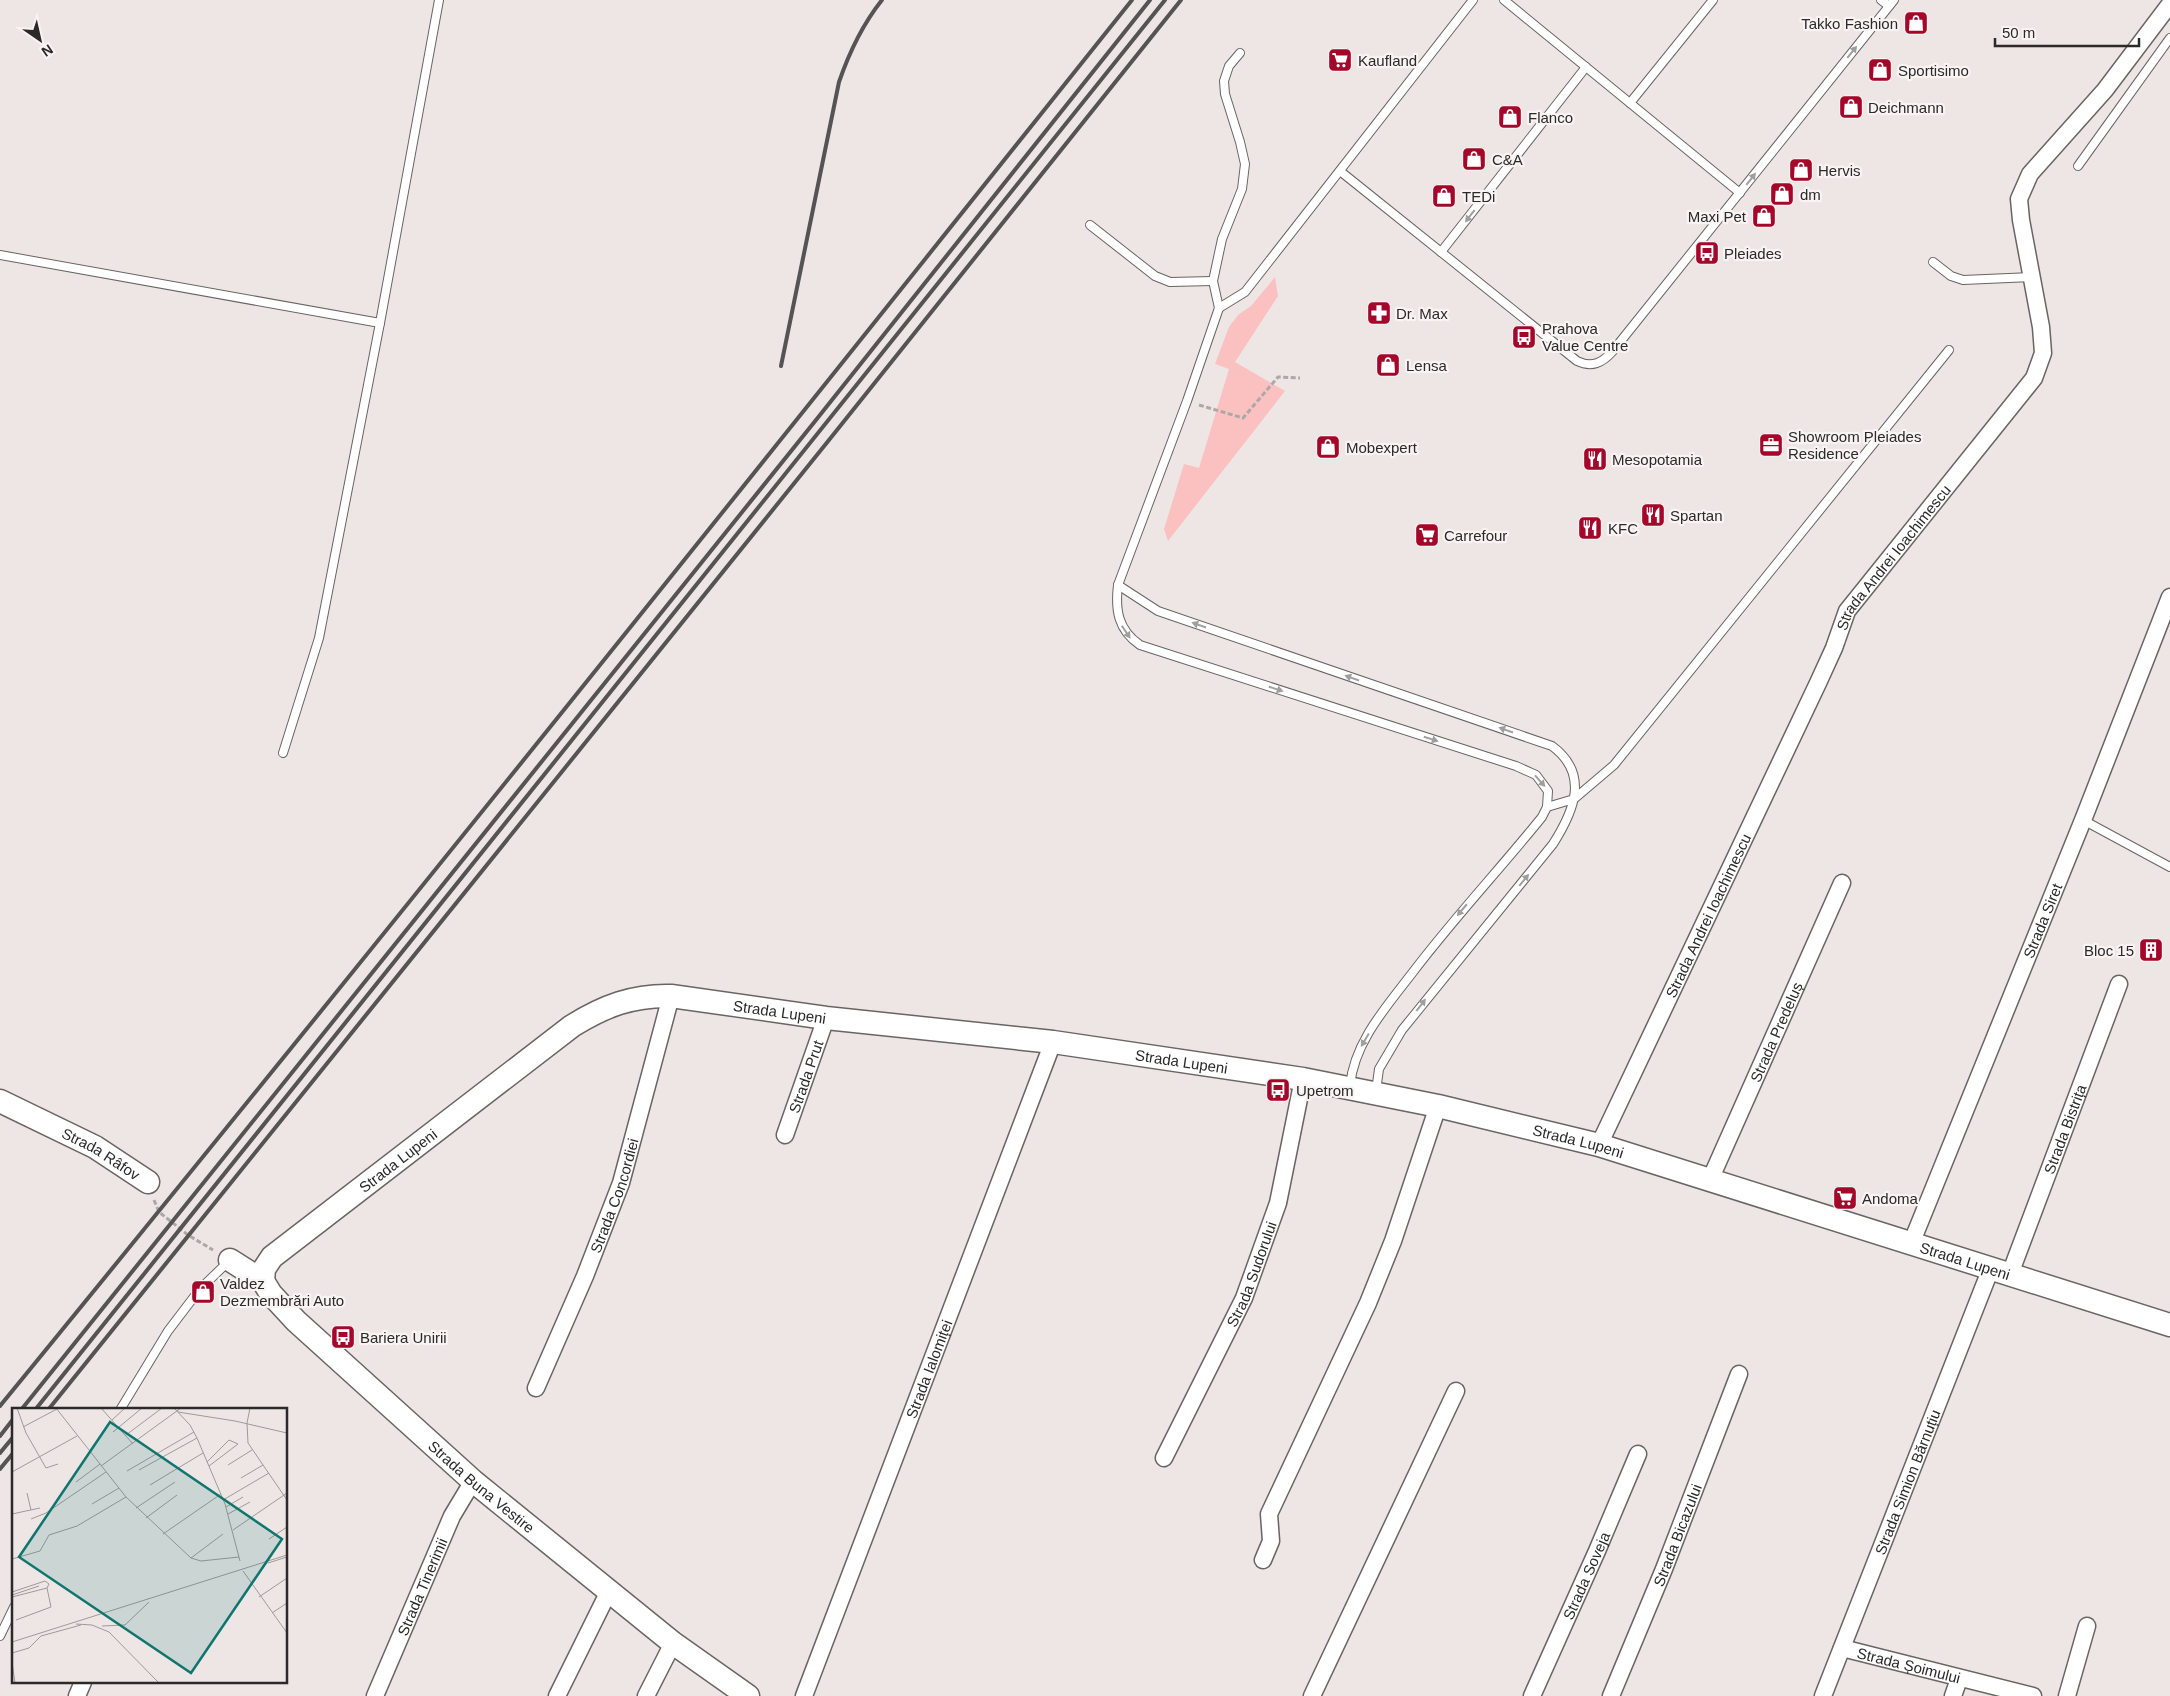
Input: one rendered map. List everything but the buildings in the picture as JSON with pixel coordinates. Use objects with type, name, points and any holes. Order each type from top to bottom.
[{"type":"street","name":"Strada Andrei Ioachimescu","points":[[1599,1145],[1818,683],[1834,648],[1847,611],[2034,378],[2043,353],[2041,327],[2020,220],[2019,199],[2030,174],[2105,90],[2170,4]]},
{"type":"street","name":"Strada Siret","points":[[1912,1244],[2083,820],[2170,597]]},
{"type":"street","name":"Strada Predeluș","points":[[1710,1180],[1842,883]]},
{"type":"street","name":"Strada Bistrița","points":[[2000,1271],[2120,984]]},
{"type":"street","name":"Strada Lupeni","points":[[263,1281],[264,1269],[272,1257],[572,1026],[593,1013],[622,1001],[649,995],[671,996],[826,1018],[1053,1042],[1302,1079],[1438,1106],[1599,1145],[2170,1325]]},
{"type":"street","name":"Strada Concordiei","points":[[536,1388],[585,1276],[620,1183],[671,996]]},
{"type":"street","name":"Strada Prut","points":[[785,1135],[826,1018]]},
{"type":"street","name":"Strada Ialomiței","points":[[804,1696],[1053,1042]]},
{"type":"street","name":"Strada Sudorului","points":[[1164,1458],[1244,1298],[1278,1203],[1302,1079]]},
{"type":"street","name":"Strada Râfov","points":[[0,1101],[95,1147],[148,1182]]},
{"type":"street","points":[[1263,1560],[1271,1541],[1269,1514],[1368,1303],[1393,1240],[1438,1106]]},
{"type":"street","name":"Strada Buna Vestire","points":[[230,1260],[263,1281],[271,1294],[296,1321],[472,1481],[738,1693]]},
{"type":"street","name":"Strada Simion Bărnuțiu","points":[[1823,1696],[2000,1271]]},
{"type":"street","name":"Strada Bicazului","points":[[1611,1696],[1668,1560],[1739,1374]]},
{"type":"street","points":[[1312,1696],[1456,1391]]},
{"type":"street","name":"Strada Soveja","points":[[1532,1696],[1638,1454]]},
{"type":"street","name":"Strada Tinerimii","points":[[375,1696],[452,1516],[472,1481]]},
{"type":"street","points":[[557,1696],[609,1591]]},
{"type":"street","points":[[2067,1696],[2087,1626]]},
{"type":"street","points":[[646,1696],[673,1643]]},
{"type":"street","name":"Strada Șoimului","points":[[1842,1648],[2033,1696]]},
{"type":"street","points":[[1953,1696],[1959,1678]]},
{"type":"street","points":[[77,1696],[82,1684]]},
{"type":"lane","points":[[283,753],[319,638],[380,323],[438,0]]},
{"type":"lane","points":[[1219,308],[1245,292],[1473,0]]},
{"type":"lane","points":[[1504,0],[1740,193]]},
{"type":"lane","points":[[1630,103],[1713,0]]},
{"type":"lane","points":[[1340,171],[1578,361],[1592,364],[1608,356],[1892,3],[1880,0]]},
{"type":"lane","points":[[2078,166],[2170,38]]},
{"type":"lane","points":[[1240,53],[1229,66],[1224,81],[1225,94],[1245,164],[1242,189],[1222,239],[1213,282],[1219,308],[1187,401],[1118,585],[1116,604],[1118,617],[1130,638],[1140,645],[1527,771],[1536,775],[1545,785],[1548,798],[1547,807],[1542,817],[1445,931],[1383,1012],[1355,1058],[1351,1070],[1350,1088]]},
{"type":"lane","points":[[1441,252],[1586,67]]},
{"type":"lane","points":[[1090,225],[1155,276],[1170,282],[1184,284],[1213,282]]},
{"type":"lane","points":[[0,255],[380,323]]},
{"type":"lane","points":[[1932,262],[1951,276],[1963,280],[2032,277]]},
{"type":"lane","points":[[1547,807],[1574,799],[1614,765],[1949,350]]},
{"type":"lane","points":[[1118,585],[1158,611],[1552,746],[1568,761],[1573,772],[1574,799],[1568,820],[1553,844],[1421,1004],[1393,1043],[1379,1069],[1376,1093]]},
{"type":"lane","points":[[2083,820],[2170,867]]},
{"type":"lane","points":[[121,1408],[168,1331],[200,1289],[230,1260]]},
{"type":"lane","points":[[0,1636],[12,1611]]},
{"type":"path","points":[[1187,401],[1243,418],[1278,377],[1300,378]]},
{"type":"path","name":"Strada Râfov","points":[[148,1182],[159,1212],[188,1235],[230,1260]]},
{"type":"shaded area","points":[[1275,277],[1278,296],[1235,362],[1285,391],[1168,541],[1164,529],[1184,464],[1199,468],[1229,369],[1215,364],[1229,327],[1238,315],[1251,306]]},
{"type":"railway","points":[[781,366],[839,82],[847,60],[868,19],[882,0]]},
{"type":"railway","points":[[0,1406],[285,1056],[1132,0]]},
{"type":"railway","points":[[23,1408],[816,420],[1150,0]]},
{"type":"railway","points":[[37,1408],[1165,0]]},
{"type":"railway","points":[[50,1408],[1181,0]]},
{"type":"railway","points":[[0,1436],[12,1421]]},
{"type":"railway","points":[[0,1453],[12,1438]]},
{"type":"railway","points":[[0,1469],[12,1454]]},
{"type":"place","name":"Takko Fashion","points":[[1916,23]]},
{"type":"place","name":"Kaufland","points":[[1340,60]]},
{"type":"place","name":"Sportisimo","points":[[1880,70]]},
{"type":"place","name":"Deichmann","points":[[1851,107]]},
{"type":"place","name":"Flanco","points":[[1510,117]]},
{"type":"place","name":"C&A","points":[[1474,159]]},
{"type":"place","name":"Hervis","points":[[1801,170]]},
{"type":"place","name":"dm","points":[[1782,194]]},
{"type":"place","name":"TEDi","points":[[1444,196]]},
{"type":"place","name":"Maxi Pet","points":[[1764,216]]},
{"type":"place","name":"Pleiades","points":[[1707,253]]},
{"type":"place","name":"Dr. Max","points":[[1379,313]]},
{"type":"place","name":"Prahova Value Centre","points":[[1524,337]]},
{"type":"place","name":"Lensa","points":[[1388,365]]},
{"type":"place","name":"Showroom Pleiades Residence","points":[[1771,445]]},
{"type":"place","name":"Mobexpert","points":[[1328,447]]},
{"type":"place","name":"Mesopotamia","points":[[1595,459]]},
{"type":"place","name":"Spartan","points":[[1653,515]]},
{"type":"place","name":"KFC","points":[[1590,528]]},
{"type":"place","name":"Carrefour","points":[[1427,535]]},
{"type":"place","name":"Bloc 15","points":[[2151,950]]},
{"type":"place","name":"Upetrom","points":[[1278,1090]]},
{"type":"place","name":"Andoma","points":[[1845,1198]]},
{"type":"place","name":"Valdez Dezmembrări Auto","points":[[203,1292]]},
{"type":"place","name":"Bariera Unirii","points":[[343,1337]]}]
